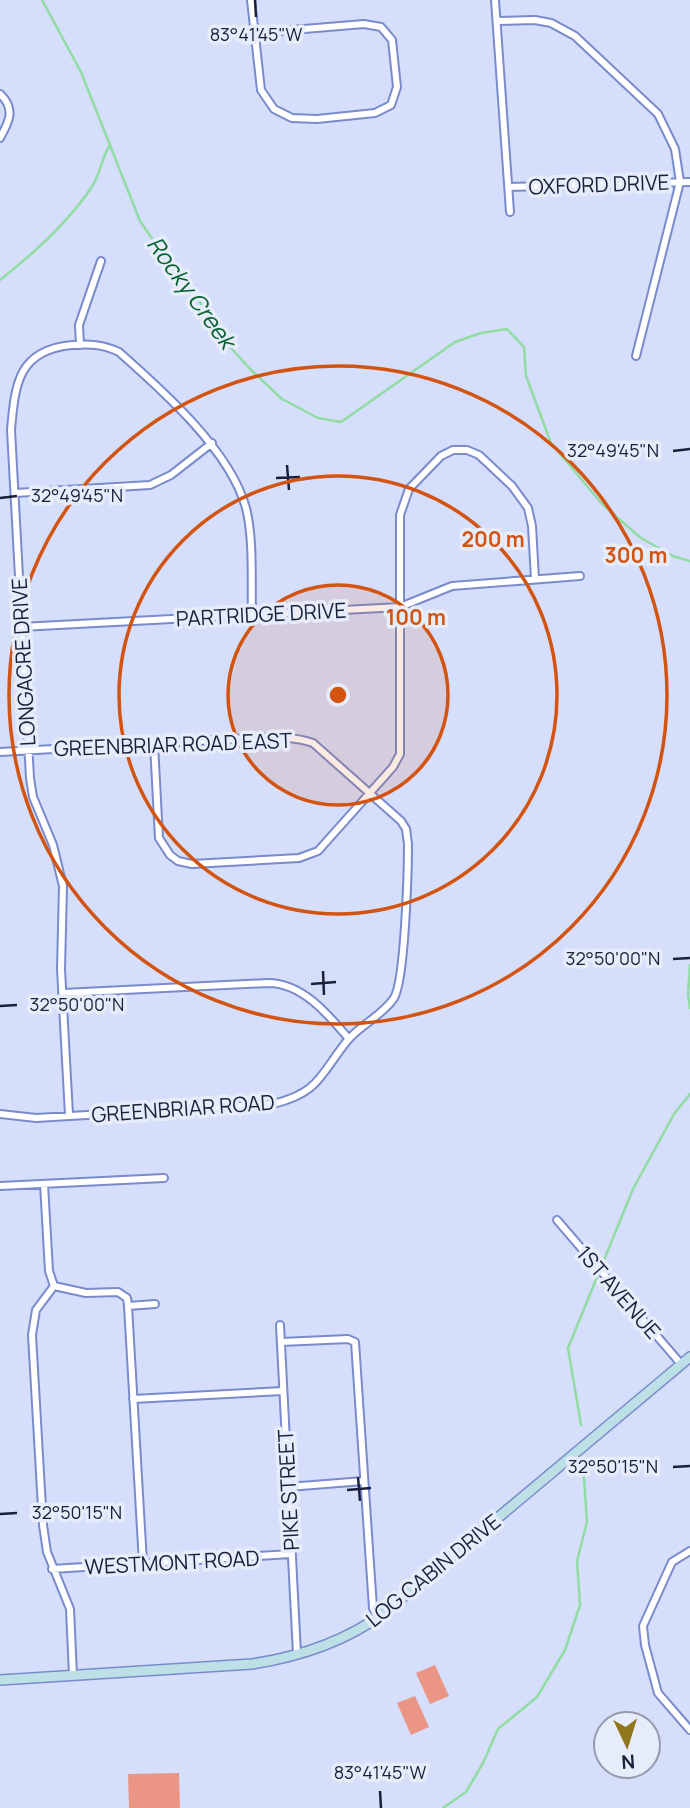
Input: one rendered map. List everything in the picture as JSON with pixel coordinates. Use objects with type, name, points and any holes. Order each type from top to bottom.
[{"type":"street","points":[[251,0],[261,90],[274,109],[292,118],[317,120],[376,113],[391,105],[397,87],[392,40],[381,27],[364,24],[337,25],[256,33]]},
{"type":"street","points":[[495,0],[510,212]]},
{"type":"street","points":[[497,22],[535,20],[551,23],[575,36],[658,114],[675,149],[680,182],[636,356]]},
{"type":"street","points":[[0,94],[7,101],[10,119],[0,138]]},
{"type":"street","name":"OXFORD DRIVE","points":[[509,187],[690,182]]},
{"type":"street","points":[[80,345],[79,326],[101,261]]},
{"type":"street","name":"LONGACRE DRIVE","points":[[69,1115],[61,872],[31,789],[28,750],[11,430],[13,407],[26,364],[42,351],[55,347],[103,345],[119,352],[212,443],[245,507],[252,615]]},
{"type":"street","points":[[15,493],[150,485],[171,475],[212,443]]},
{"type":"street","points":[[154,744],[159,838],[170,855],[185,863],[299,858],[312,855],[326,843],[393,767],[400,754],[400,515],[404,498],[441,456],[453,450],[467,450],[479,455],[522,497],[533,526],[535,579]]},
{"type":"street","name":"PARTRIDGE DRIVE","points":[[21,627],[400,607],[452,586],[580,576]]},
{"type":"street","name":"GREENBRIAR ROAD EAST","points":[[0,752],[288,737],[313,743],[370,793]]},
{"type":"street","name":"GREENBRIAR ROAD","points":[[0,1114],[36,1118],[272,1104],[296,1099],[323,1076],[349,1039],[382,1012],[395,997],[401,970],[408,835],[401,821],[370,793]]},
{"type":"street","points":[[63,993],[286,984],[318,1007],[349,1039]]},
{"type":"street","points":[[0,1186],[164,1178]]},
{"type":"street","points":[[44,1184],[49,1271],[54,1286]]},
{"type":"street","name":"1ST AVENUE","points":[[557,1220],[681,1364]]},
{"type":"street","points":[[54,1286],[86,1293],[118,1292],[127,1298],[143,1563]]},
{"type":"street","points":[[54,1286],[36,1310],[32,1335],[43,1525],[52,1569],[70,1609],[73,1675]]},
{"type":"street","points":[[128,1306],[155,1304]]},
{"type":"street","name":"PIKE STREET","points":[[280,1325],[297,1654]]},
{"type":"street","points":[[281,1342],[352,1340],[357,1346],[373,1608],[377,1618]]},
{"type":"street","name":"LOG CABIN DRIVE","points":[[0,1680],[252,1664],[297,1654],[337,1639],[377,1618],[690,1357]]},
{"type":"street","points":[[133,1399],[283,1391]]},
{"type":"street","points":[[288,1487],[364,1481]]},
{"type":"street","points":[[690,1551],[672,1562],[643,1626],[645,1645],[658,1693],[690,1730]]},
{"type":"street","name":"WESTMONT ROAD","points":[[52,1569],[291,1555]]},
{"type":"shaded area","points":[[435,1665],[449,1696],[430,1704],[416,1673]]},
{"type":"shaded area","points":[[415,1696],[429,1727],[411,1735],[397,1703]]},
{"type":"shaded area","points":[[179,1773],[180,1808],[129,1808],[128,1774]]},
{"type":"waterway","name":"Rocky Creek","points":[[42,0],[81,72],[140,221],[168,262],[197,297],[221,337],[282,399],[318,418],[341,422],[455,342],[481,333],[507,329],[524,347],[526,376],[551,443],[602,504],[641,538],[673,556],[690,561]]},
{"type":"waterway","points":[[0,280],[37,249],[82,201],[94,183],[110,145]]},
{"type":"waterway","points":[[690,965],[690,1008]]},
{"type":"waterway","points":[[581,1425],[568,1348],[633,1189],[674,1114],[690,1094]]},
{"type":"waterway","points":[[443,1808],[466,1792],[498,1729],[537,1697],[565,1650],[580,1605],[577,1561],[587,1522],[583,1464]]}]
